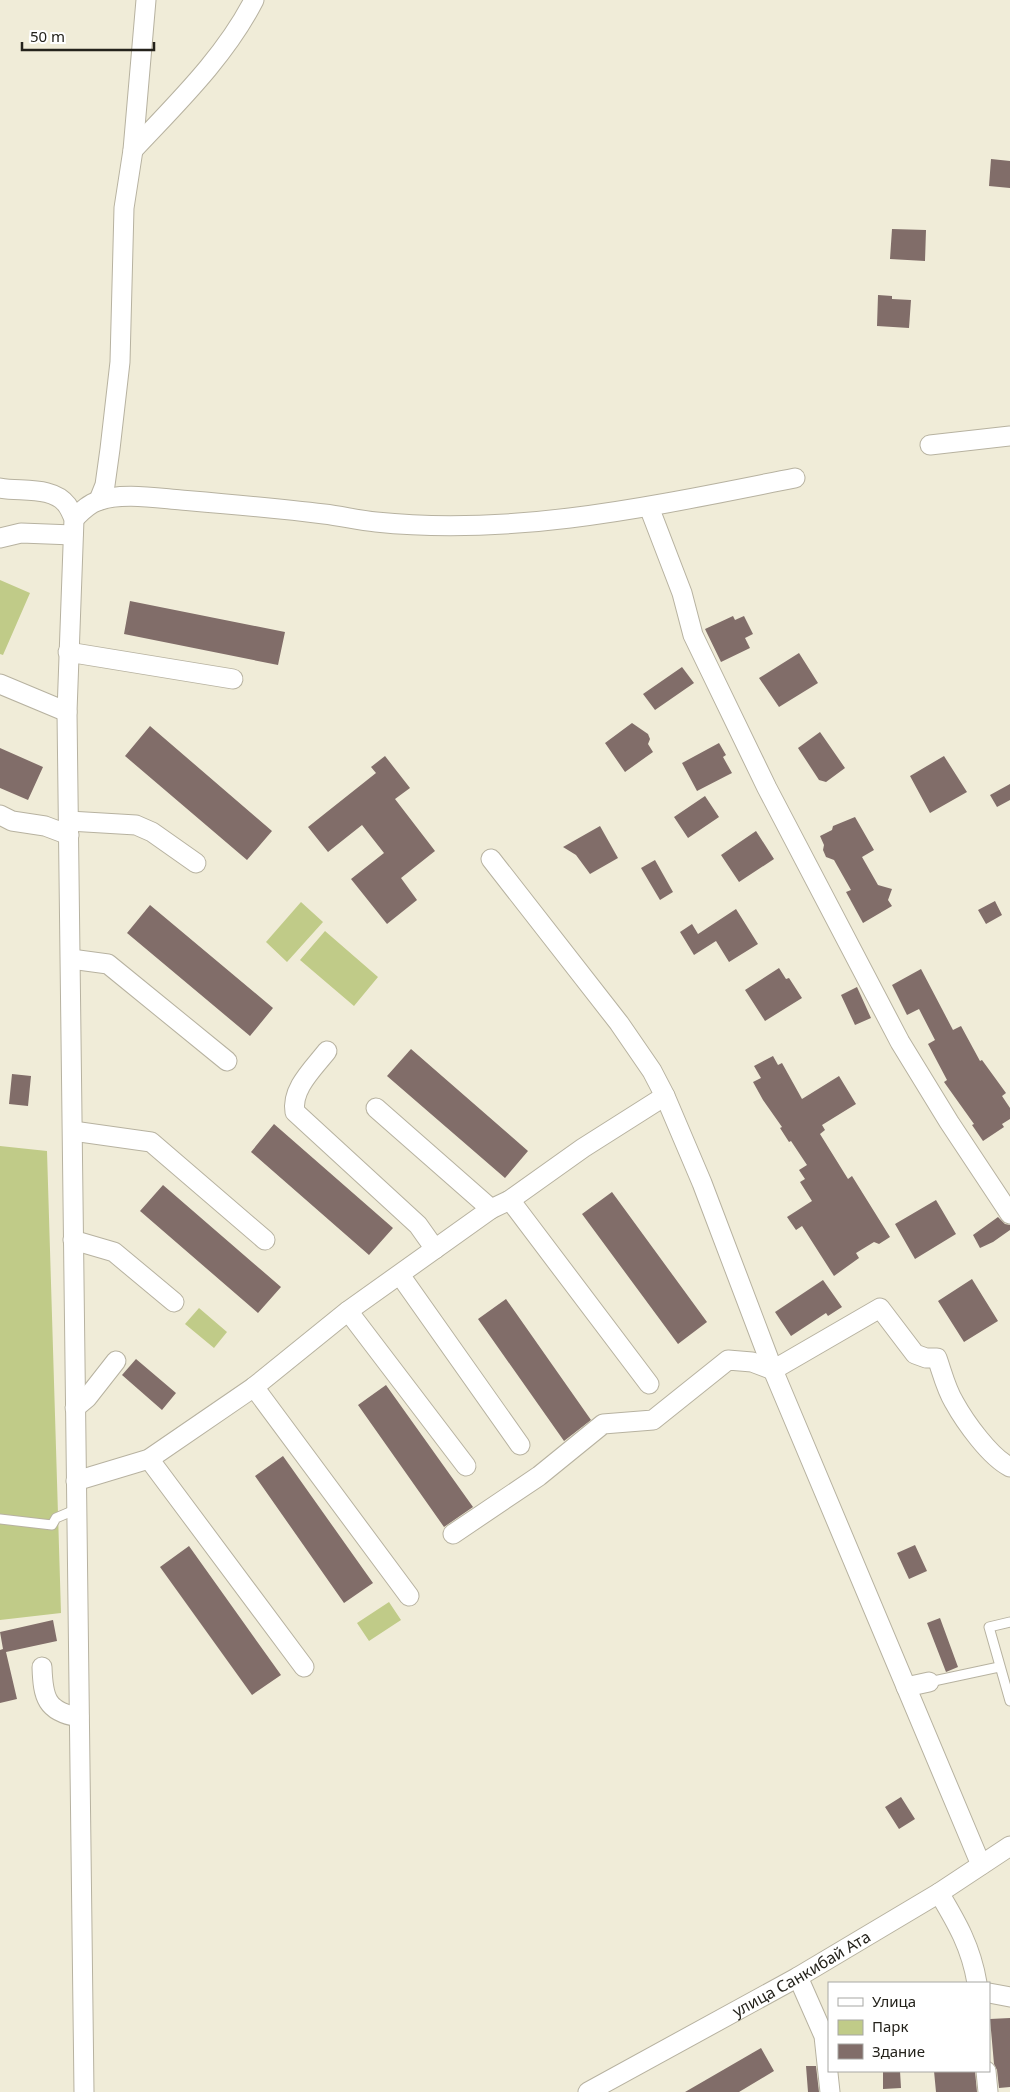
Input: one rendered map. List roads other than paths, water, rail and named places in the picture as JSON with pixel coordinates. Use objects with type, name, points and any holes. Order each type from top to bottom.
[{"type":"street","points":[[99,500],[107,467],[120,362],[124,208],[133,150],[146,0]]},
{"type":"street","points":[[133,150],[199,77],[242,23],[254,0]]},
{"type":"street","points":[[930,445],[1010,436]]},
{"type":"street","points":[[74,527],[86,507],[99,500],[122,497],[158,498],[307,512],[376,522],[436,525],[492,524],[557,519],[649,506],[796,478]]},
{"type":"street","points":[[0,488],[44,492],[58,496],[67,505],[74,527],[67,712],[84,2092]]},
{"type":"street","points":[[649,506],[682,593],[693,635],[767,788],[900,1042],[949,1122],[1010,1214]]},
{"type":"street","points":[[0,538],[21,533],[74,527]]},
{"type":"street","points":[[68,652],[233,679]]},
{"type":"street","points":[[0,684],[67,712]]},
{"type":"street","points":[[0,816],[12,821],[69,828],[136,825],[152,832],[196,864]]},
{"type":"street","points":[[491,859],[619,1023],[652,1071],[665,1096],[702,1183],[773,1370],[981,1865]]},
{"type":"street","points":[[70,959],[108,964],[227,1061]]},
{"type":"street","points":[[326,1052],[295,1094],[295,1112],[411,1219],[435,1250]]},
{"type":"street","points":[[76,1481],[149,1459],[254,1387],[348,1311],[491,1209],[510,1200],[583,1148],[665,1096]]},
{"type":"street","points":[[376,1108],[491,1209]]},
{"type":"street","points":[[73,1131],[151,1142],[265,1240]]},
{"type":"street","points":[[510,1200],[649,1384]]},
{"type":"street","points":[[73,1240],[114,1252],[174,1302]]},
{"type":"street","points":[[400,1275],[520,1445]]},
{"type":"street","points":[[773,1370],[880,1308],[915,1354],[926,1358],[937,1358],[953,1401],[990,1451],[1003,1464],[1010,1467]]},
{"type":"street","points":[[348,1311],[466,1466]]},
{"type":"street","points":[[453,1534],[539,1476],[603,1424],[653,1420],[728,1360],[752,1362],[773,1370]]},
{"type":"street","points":[[75,1408],[87,1398],[116,1361]]},
{"type":"street","points":[[254,1387],[409,1596]]},
{"type":"street","points":[[149,1459],[304,1667]]},
{"type":"street","points":[[42,1667],[43,1688],[48,1703],[66,1715],[79,1717]]},
{"type":"street","points":[[906,1687],[929,1682]]},
{"type":"street","name":"улица Санкибай Ата","points":[[588,2092],[798,1977],[939,1893],[1010,1846]]},
{"type":"street","points":[[939,1893],[964,1935],[974,1964],[977,1982]]},
{"type":"street","points":[[798,1977],[824,2036],[830,2092]]},
{"type":"street","points":[[990,1993],[1010,1997]]},
{"type":"street","points":[[986,2072],[988,2092]]},
{"type":"lane","points":[[0,1519],[52,1525],[56,1518],[77,1509]]},
{"type":"lane","points":[[1010,1622],[989,1627],[1010,1701]]},
{"type":"lane","points":[[929,1682],[999,1667]]}]
